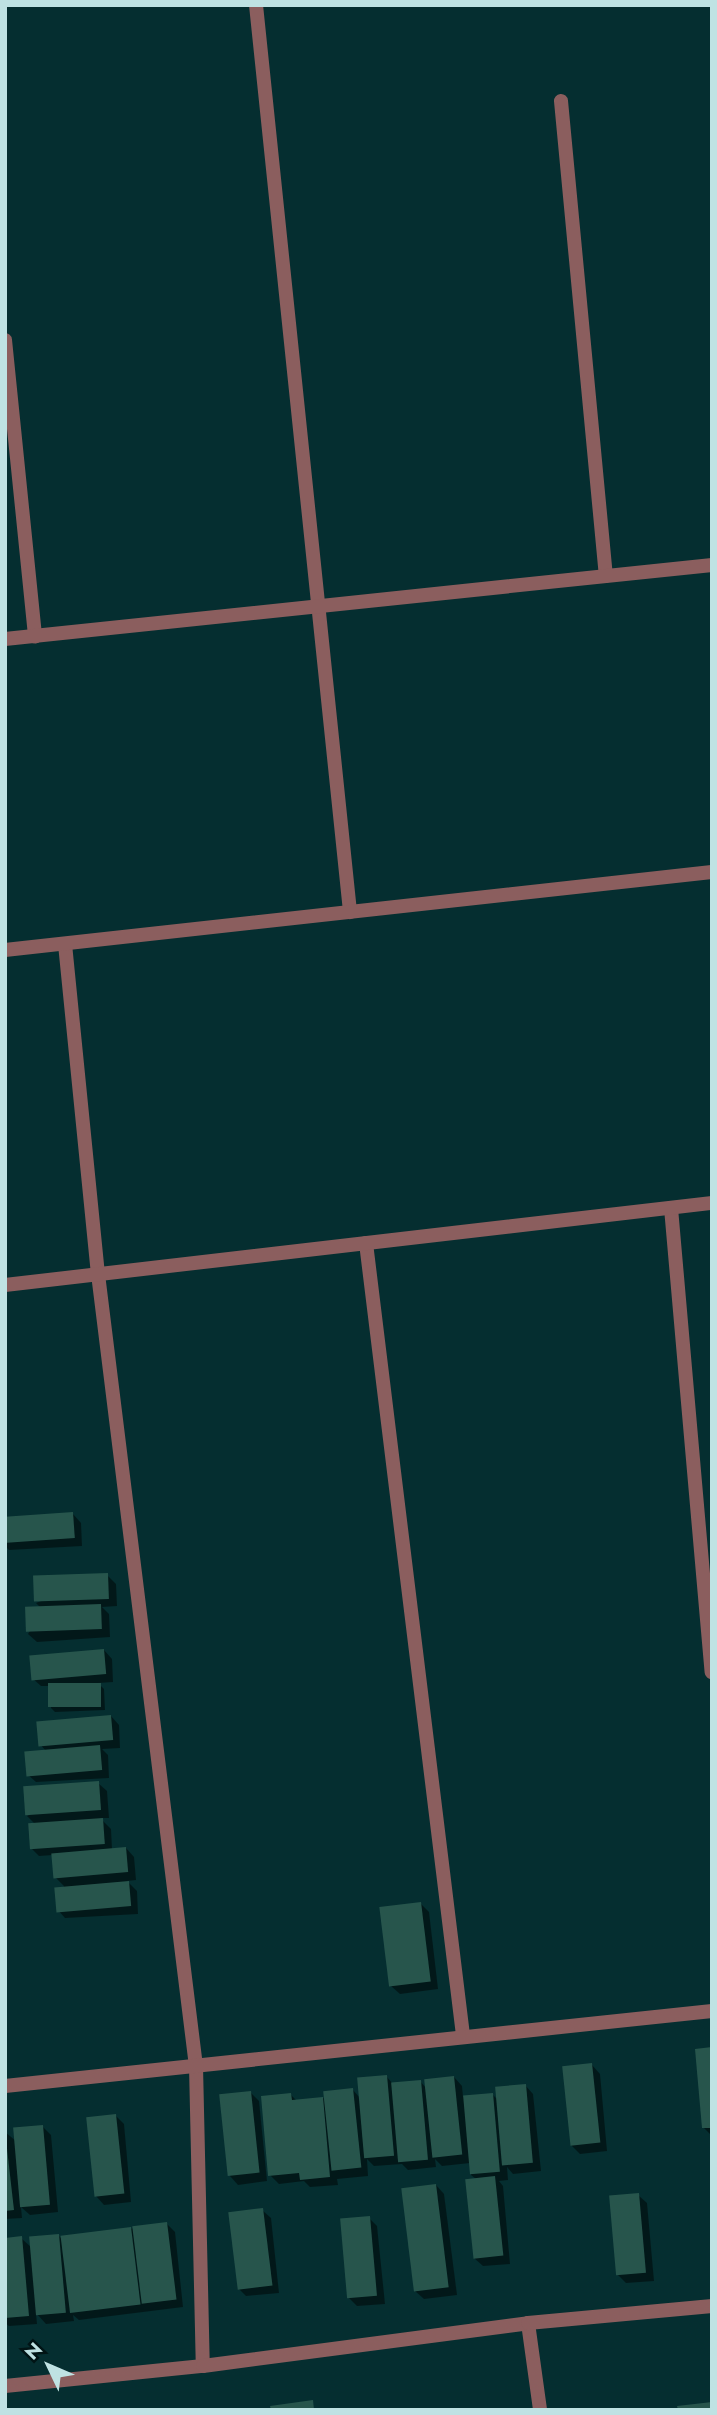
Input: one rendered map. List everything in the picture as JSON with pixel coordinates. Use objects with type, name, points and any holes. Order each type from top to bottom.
[{"type":"street","points":[[256,5],[351,912]]},
{"type":"street","points":[[561,101],[606,576]]},
{"type":"street","points":[[5,340],[35,636]]},
{"type":"street","points":[[5,639],[712,565]]},
{"type":"street","points":[[5,950],[712,872]]},
{"type":"street","points":[[65,944],[98,1274],[196,2067],[203,2366]]},
{"type":"street","points":[[5,1285],[712,1203]]},
{"type":"street","points":[[671,1208],[712,1672]]},
{"type":"street","points":[[366,1243],[463,2035]]},
{"type":"street","points":[[5,2086],[196,2067],[463,2035],[712,2011]]},
{"type":"street","points":[[5,2386],[203,2366],[528,2323],[712,2306]]},
{"type":"street","points":[[528,2323],[540,2410]]},
{"type":"building","points":[[73,1512],[75,1538],[7,1543],[5,1517]]},
{"type":"building","points":[[108,1573],[109,1599],[34,1602],[33,1576]]},
{"type":"building","points":[[101,1604],[102,1629],[26,1632],[25,1607]]},
{"type":"building","points":[[104,1649],[106,1674],[31,1680],[29,1656]]},
{"type":"building","points":[[48,1683],[101,1683],[101,1707],[48,1707]]},
{"type":"building","points":[[111,1715],[113,1740],[38,1746],[36,1722]]},
{"type":"building","points":[[100,1745],[102,1770],[26,1777],[24,1752]]},
{"type":"building","points":[[99,1781],[101,1810],[25,1815],[23,1786]]},
{"type":"building","points":[[103,1818],[105,1844],[30,1849],[28,1823]]},
{"type":"building","points":[[126,1847],[128,1872],[53,1878],[51,1854]]},
{"type":"building","points":[[129,1881],[131,1906],[56,1912],[54,1888]]},
{"type":"building","points":[[421,1902],[431,1981],[389,1987],[379,1907]]},
{"type":"building","points":[[712,2047],[712,2128],[702,2128],[695,2049]]},
{"type":"building","points":[[592,2063],[600,2143],[571,2146],[562,2066]]},
{"type":"building","points":[[387,2075],[394,2156],[364,2158],[357,2078]]},
{"type":"building","points":[[454,2076],[462,2155],[432,2158],[424,2079]]},
{"type":"building","points":[[421,2080],[428,2160],[398,2162],[391,2083]]},
{"type":"building","points":[[526,2084],[533,2163],[502,2165],[495,2087]]},
{"type":"building","points":[[353,2088],[361,2168],[332,2171],[323,2091]]},
{"type":"building","points":[[251,2091],[260,2173],[228,2176],[219,2094]]},
{"type":"building","points":[[291,2093],[292,2100],[323,2097],[330,2177],[300,2180],[299,2173],[268,2176],[261,2096]]},
{"type":"building","points":[[493,2093],[500,2172],[470,2174],[463,2096]]},
{"type":"building","points":[[116,2114],[124,2194],[95,2197],[86,2117]]},
{"type":"building","points":[[43,2125],[50,2205],[20,2207],[13,2128]]},
{"type":"building","points":[[5,2131],[14,2210],[5,2211]]},
{"type":"building","points":[[495,2176],[503,2256],[474,2259],[465,2179]]},
{"type":"building","points":[[436,2184],[449,2287],[414,2291],[401,2188]]},
{"type":"building","points":[[639,2193],[646,2273],[616,2275],[609,2196]]},
{"type":"building","points":[[263,2208],[273,2285],[238,2290],[228,2212]]},
{"type":"building","points":[[370,2216],[377,2296],[347,2298],[340,2219]]},
{"type":"building","points":[[167,2222],[177,2299],[142,2304],[132,2226]]},
{"type":"building","points":[[131,2227],[141,2304],[70,2313],[61,2236]]},
{"type":"building","points":[[59,2234],[66,2313],[36,2315],[29,2237]]},
{"type":"building","points":[[22,2236],[29,2316],[5,2318],[5,2238]]},
{"type":"building","points":[[313,2400],[314,2410],[271,2410],[270,2406]]},
{"type":"building","points":[[712,2402],[712,2410],[678,2410],[677,2406]]}]
